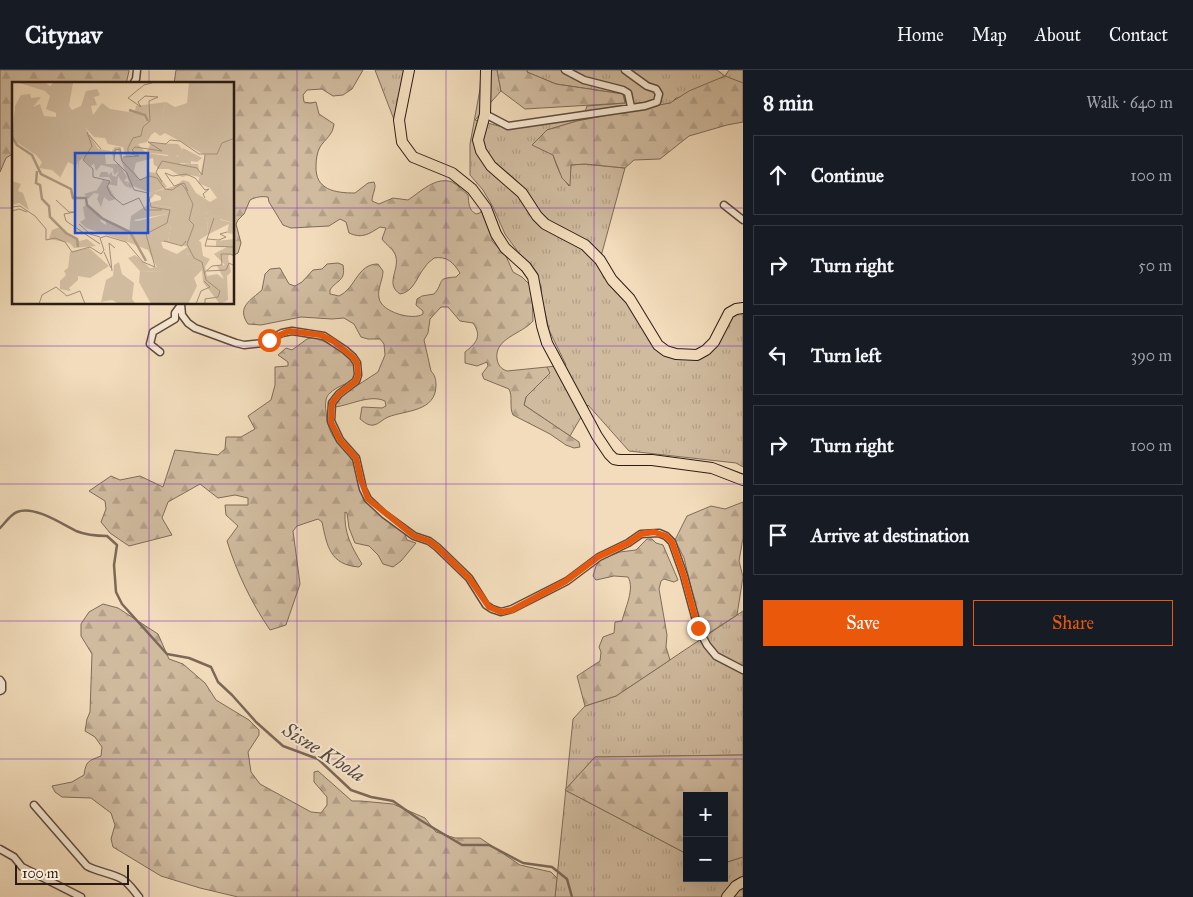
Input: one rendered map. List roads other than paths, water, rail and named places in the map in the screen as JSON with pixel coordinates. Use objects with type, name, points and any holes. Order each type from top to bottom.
[{"type":"highway","points":[[409,70],[399,120],[402,142],[413,157],[452,173],[472,189],[486,208],[496,234],[505,248],[526,267],[533,277],[547,343],[592,427],[609,454],[614,459],[619,460],[652,460],[705,467],[743,480]]},
{"type":"highway","points":[[486,70],[484,114],[478,140],[481,151],[491,166],[522,193],[537,216],[545,224],[585,245],[600,260],[612,280],[630,299],[658,345],[666,351],[676,354],[697,355],[714,342],[729,313],[743,308]]},
{"type":"highway","points":[[728,897],[736,886],[743,882]]},
{"type":"street","points":[[134,82],[137,70]]},
{"type":"street","points":[[565,70],[584,80],[624,90],[628,93],[631,107]]},
{"type":"street","points":[[484,114],[508,126],[657,102],[659,94],[656,90],[647,86],[625,70]]},
{"type":"street","points":[[724,205],[743,220]]},
{"type":"street","points":[[160,352],[150,344],[153,332],[175,319],[175,314],[180,305]]},
{"type":"street","points":[[181,305],[183,318],[195,328],[236,343],[244,345],[262,343],[282,333],[292,331],[324,336],[353,357],[357,363],[358,375],[356,381],[339,394],[332,403],[331,422],[340,440],[356,458],[368,499],[414,536],[429,541],[443,552],[469,578],[486,604],[492,609],[501,612],[512,610],[566,581],[598,557],[628,543],[641,534],[659,533],[666,536],[672,542],[684,576],[698,628],[707,645],[716,656],[743,670]]},
{"type":"street","points":[[0,680],[2,690],[0,691]]},
{"type":"street","points":[[34,805],[87,866],[99,872],[121,878],[140,897]]},
{"type":"street","points":[[0,849],[14,857],[22,867],[81,897]]},
{"type":"waterway","name":"Sisne Khola","points":[[0,528],[15,513],[31,511],[48,516],[76,531],[91,535],[107,536],[117,545],[114,565],[116,592],[122,604],[167,654],[189,658],[211,667],[218,682],[256,722],[283,746],[318,759],[351,790],[371,797],[393,801],[420,820],[462,845],[489,845],[523,863],[552,867],[567,879],[572,897]]}]
